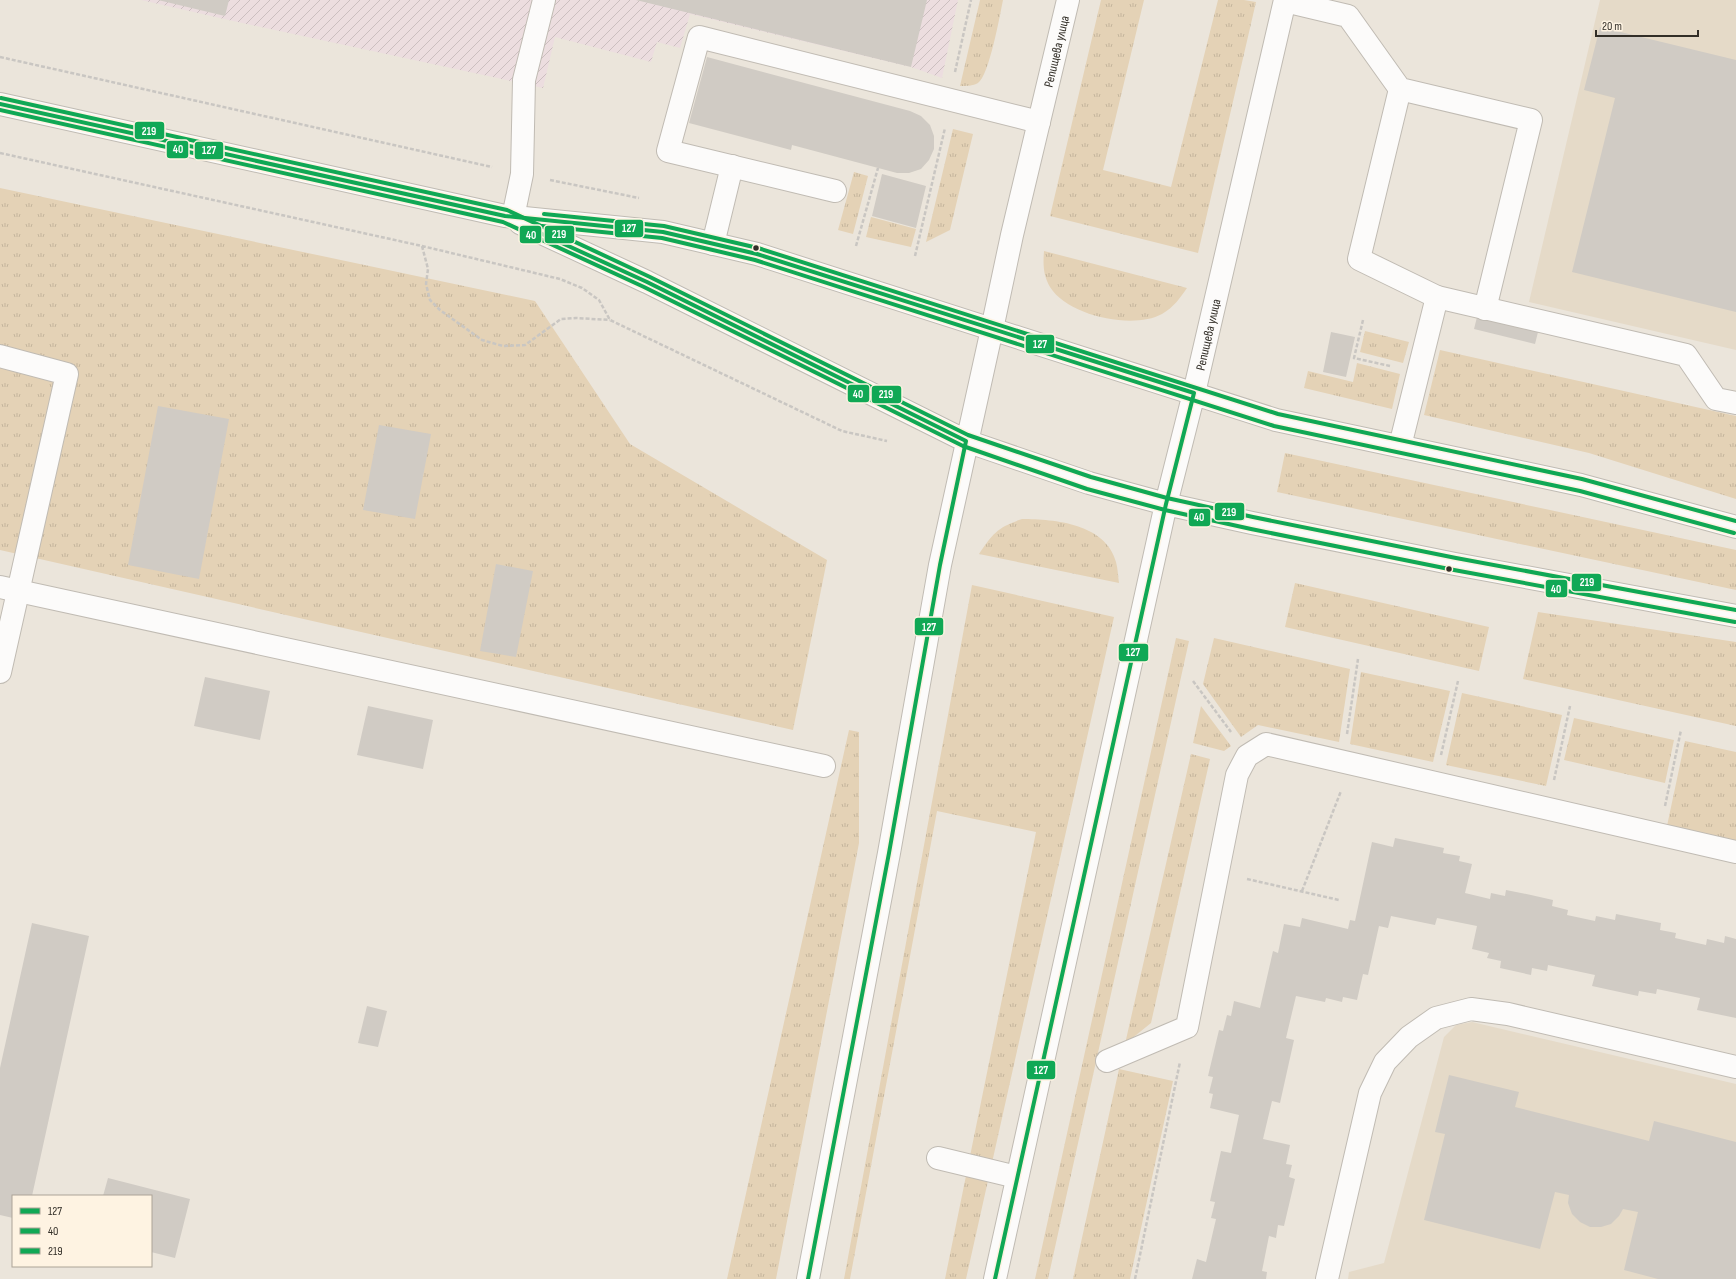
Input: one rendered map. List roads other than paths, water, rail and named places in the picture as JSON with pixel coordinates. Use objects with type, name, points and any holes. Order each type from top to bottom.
[{"type":"main road","points":[[509,217],[522,174],[524,80],[544,0]]},
{"type":"main road","name":"Репищева улица","points":[[808,1279],[889,854],[940,565],[1012,235],[1068,0]]},
{"type":"main road","points":[[1285,0],[1348,16],[1400,90],[1531,120],[1486,309]]},
{"type":"main road","name":"Репищева улица","points":[[995,1279],[1166,504],[1194,393],[1285,0]]},
{"type":"main road","points":[[835,191],[668,151],[699,36],[1039,122]]},
{"type":"main road","points":[[1400,90],[1360,259],[1437,297],[1686,355],[1716,399],[1736,403]]},
{"type":"main road","points":[[0,104],[509,217],[663,232],[757,254],[1276,420],[1582,485],[1736,527]]},
{"type":"main road","points":[[713,244],[732,166]]},
{"type":"main road","points":[[509,217],[647,282],[966,441],[1089,482],[1166,504],[1455,564],[1736,616]]},
{"type":"main road","points":[[1400,446],[1437,297]]},
{"type":"main road","points":[[0,356],[67,374],[9,589],[0,672]]},
{"type":"main road","points":[[9,589],[824,766]]},
{"type":"main road","points":[[1107,1061],[1187,1027],[1237,775],[1247,756],[1266,744],[1736,852]]},
{"type":"main road","points":[[1327,1279],[1370,1093],[1385,1062],[1409,1037],[1436,1018],[1471,1009],[1508,1014],[1736,1067]]},
{"type":"main road","points":[[938,1158],[1017,1177]]}]
